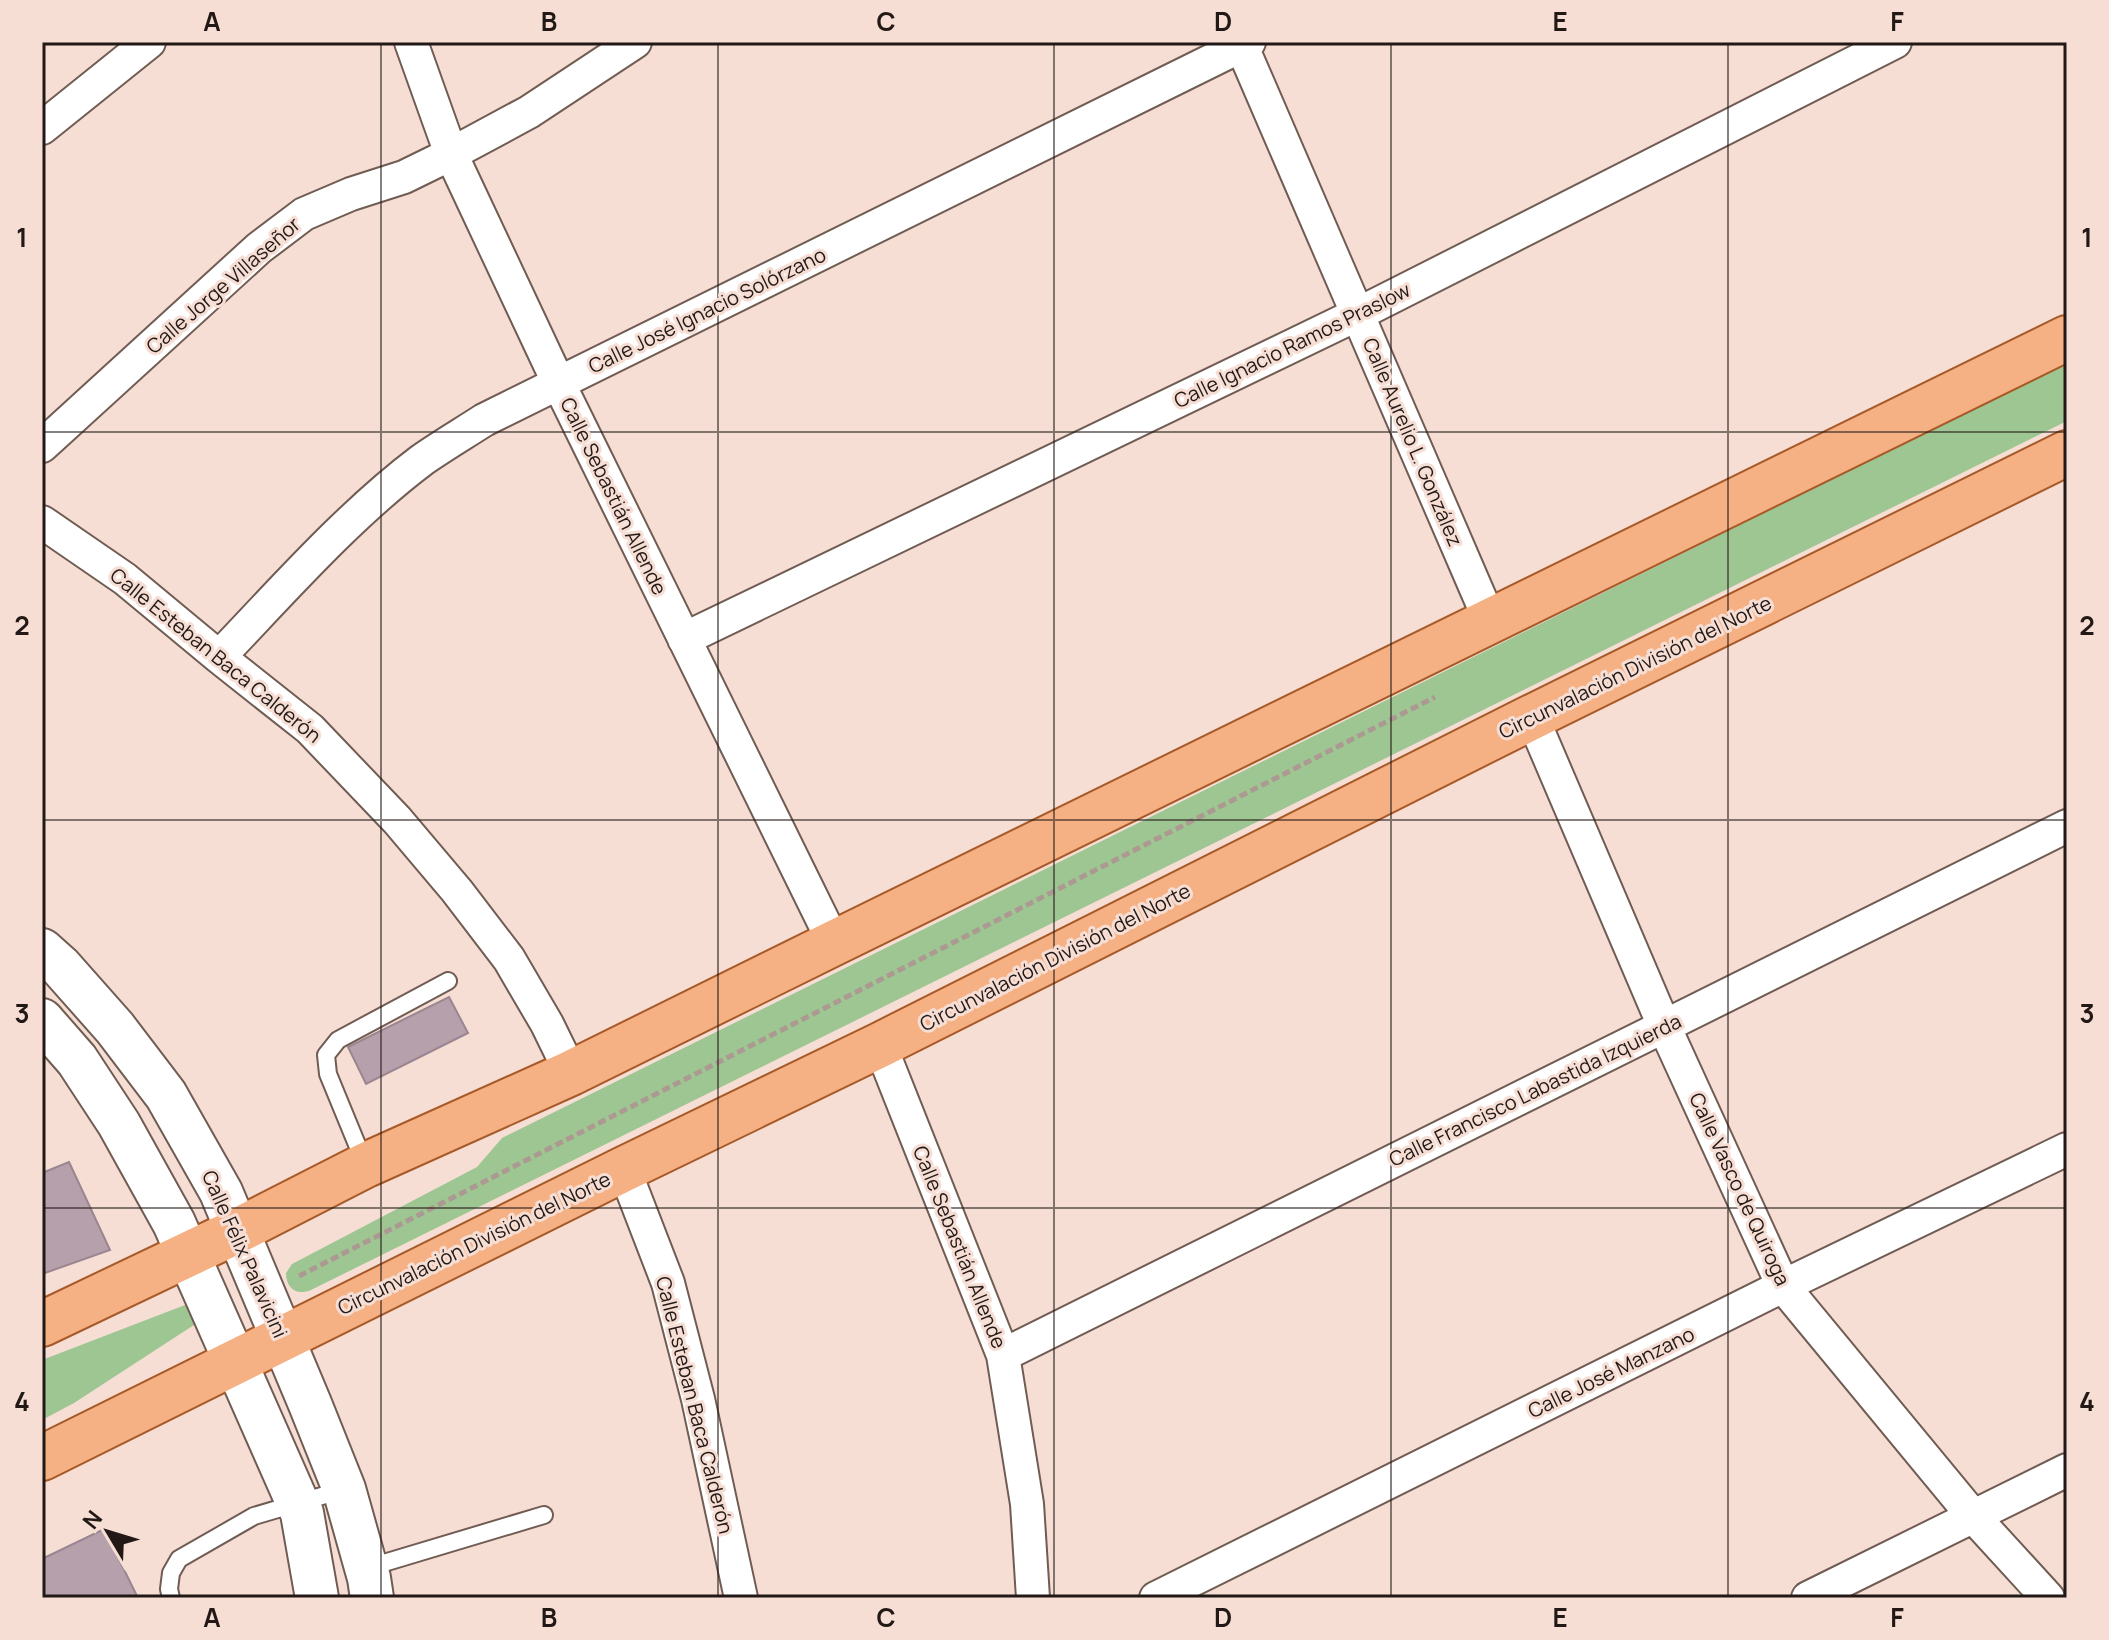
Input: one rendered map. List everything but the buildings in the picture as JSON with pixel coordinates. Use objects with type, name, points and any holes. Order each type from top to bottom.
[{"type":"main road","points":[[42,1324],[237,1231],[366,1165],[571,1073],[2067,338]]},
{"type":"main road","name":"Circunvalación División del Norte","points":[[42,1458],[880,1045],[1532,717],[2067,453]]},
{"type":"street","points":[[42,128],[149,42]]},
{"type":"street","name":"Calle Sebastián Allende","points":[[411,42],[451,154],[559,384],[834,943]]},
{"type":"street","name":"Calle Jorge Villaseñor","points":[[42,446],[259,248],[304,214],[351,194],[404,177],[451,154],[529,112],[635,42]]},
{"type":"street","name":"Calle Ignacio Ramos Praslow","points":[[684,639],[1358,314],[1895,42]]},
{"type":"street","name":"Calle Aurelio L. González","points":[[1244,43],[1490,621]]},
{"type":"street","name":"Calle José Ignacio Solórzano","points":[[219,657],[367,507],[423,460],[484,420],[1244,43]]},
{"type":"street","name":"Calle Esteban Baca Calderón","points":[[42,522],[125,579],[310,729],[407,831],[509,959],[571,1073]]},
{"type":"street","name":"Calle Vasco de Quiroga","points":[[1532,717],[1664,1026],[1783,1286],[2043,1596]]},
{"type":"street","name":"Calle Francisco Labastida Izquierda","points":[[1003,1355],[2067,826]]},
{"type":"street","name":"Calle Félix Palavicini","points":[[42,950],[115,1028],[166,1095],[221,1192],[344,1489],[369,1583]]},
{"type":"street","points":[[42,1020],[77,1060],[119,1124],[174,1223],[302,1513],[317,1598]]},
{"type":"street","name":"Calle Sebastián Allende","points":[[880,1045],[1003,1355],[1027,1504],[1033,1598]]},
{"type":"street","name":"Calle José Manzano","points":[[1156,1598],[1783,1286],[2067,1149]]},
{"type":"street","name":"Calle Esteban Baca Calderón","points":[[624,1169],[668,1283],[698,1399],[741,1598]]},
{"type":"street","points":[[1808,1598],[2067,1470]]},
{"type":"lane","points":[[366,1165],[328,1074],[326,1055],[338,1040],[448,981]]},
{"type":"lane","points":[[171,1598],[171,1573],[179,1559],[254,1516],[344,1489]]},
{"type":"lane","points":[[369,1583],[544,1515]]},
{"type":"path","points":[[299,1276],[1436,696]]},
{"type":"green space","points":[[2067,363],[2067,421],[311,1290],[296,1291],[288,1283],[286,1273],[292,1264],[477,1167],[502,1138]]},
{"type":"green space","points":[[185,1305],[197,1323],[74,1403],[42,1420],[42,1360]]}]
